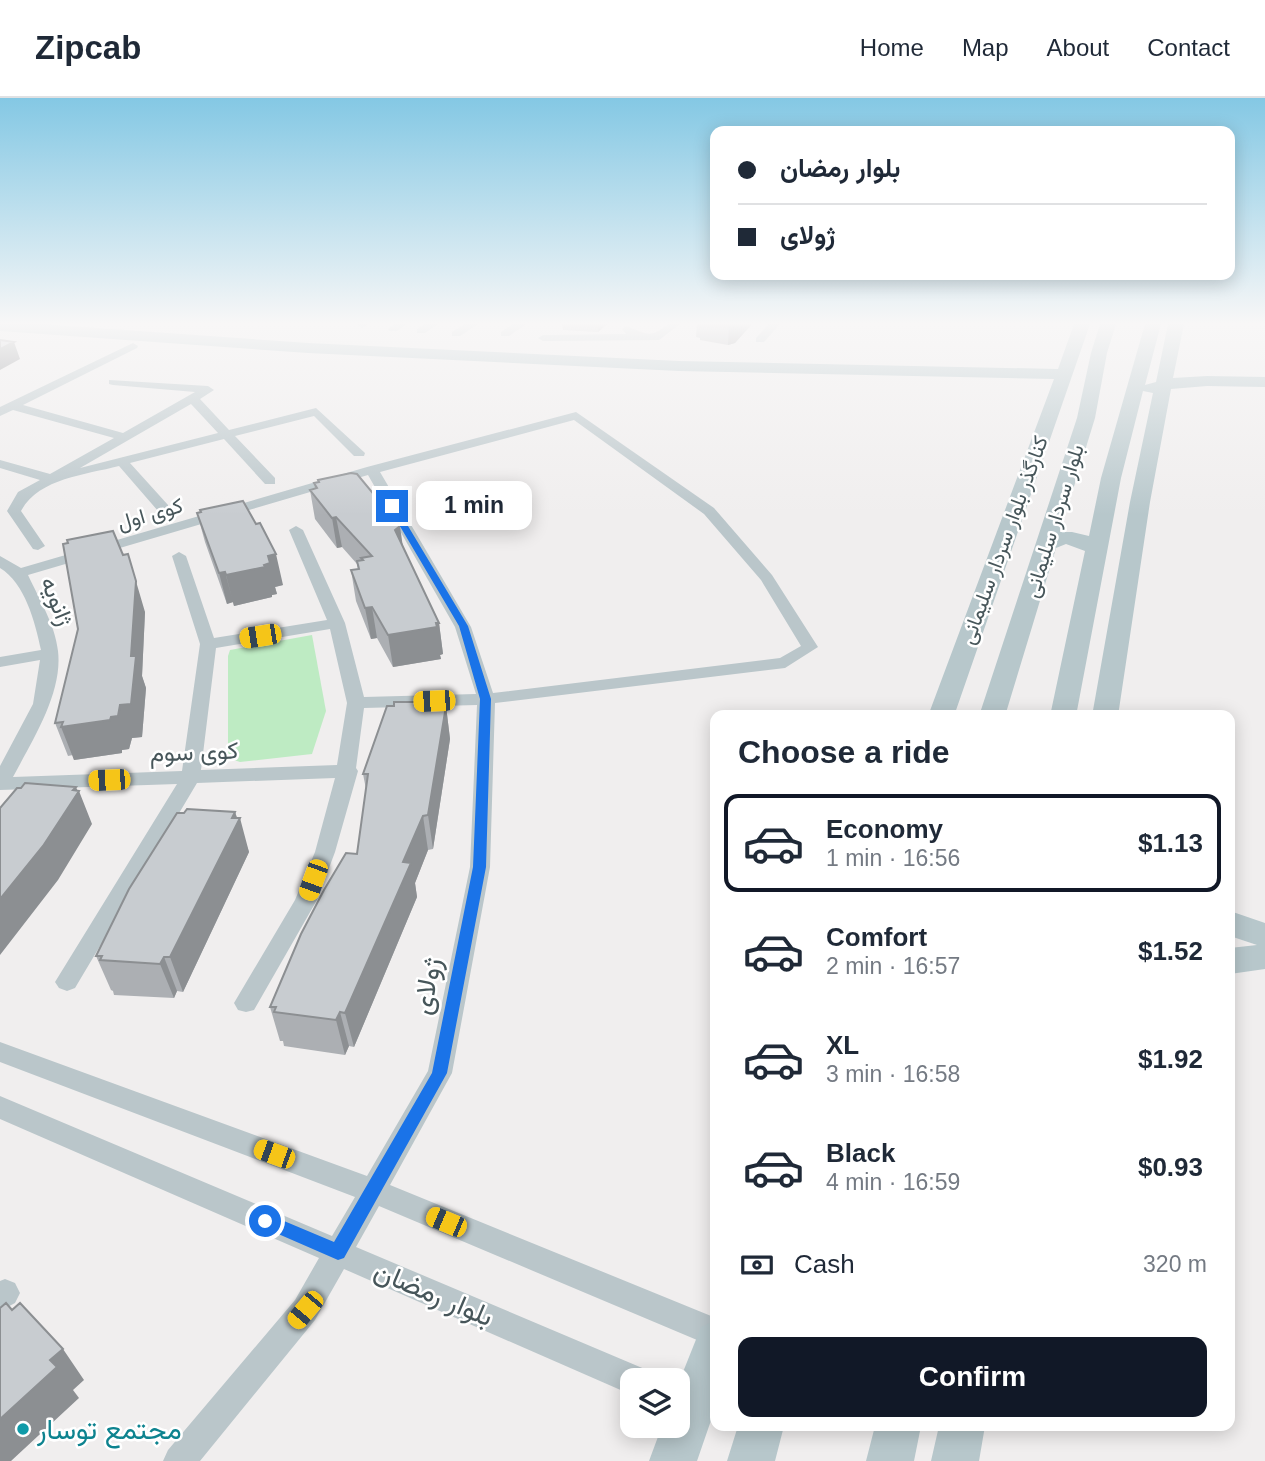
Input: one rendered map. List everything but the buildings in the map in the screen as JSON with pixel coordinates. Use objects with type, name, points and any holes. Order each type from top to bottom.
[{"type":"main road","name":"کنارگذر بلوار سردار سلیمانی","points":[[943,710],[1059,388]]},
{"type":"main road","name":"بلوار سردار سلیمانی","points":[[994,710],[1086,418],[1092,388]]},
{"type":"main road","name":"بلوار سردار سلیمانی","points":[[1064,710],[1096,549],[1088,517],[1136,388]]},
{"type":"main road","points":[[1133,398],[1159,388]]},
{"type":"main road","points":[[1106,710],[1140,502],[1165,388]]},
{"type":"main road","points":[[1059,504],[1067,513],[1088,517]]},
{"type":"main road","points":[[1046,544],[1066,536],[1087,542],[1096,549]]},
{"type":"main road","points":[[1235,925],[1265,936]]},
{"type":"main road","points":[[1235,960],[1265,957]]},
{"type":"main road","points":[[690,1394],[710,1354]]},
{"type":"main road","points":[[751,1461],[760,1431]]},
{"type":"main road","points":[[890,1461],[897,1431]]},
{"type":"main road","points":[[673,1461],[678,1438]]},
{"type":"street","points":[[0,397],[20,388]]},
{"type":"street","points":[[6,409],[49,388]]},
{"type":"street","points":[[38,546],[13,511],[23,495],[208,390],[180,388]]},
{"type":"street","points":[[193,399],[270,481]]},
{"type":"street","points":[[6,409],[124,437]]},
{"type":"street","name":"ژولای","points":[[179,1461],[305,1310],[440,1073],[480,867],[486,699],[463,626],[365,462],[317,412],[225,436]]},
{"type":"street","name":"کوی اول","points":[[19,573],[365,462],[576,416],[709,511],[767,578],[810,647],[785,663],[486,699]]},
{"type":"street","points":[[0,464],[53,479],[225,436]]},
{"type":"street","points":[[122,462],[163,508]]},
{"type":"street","points":[[246,1003],[306,900],[335,820],[348,771],[356,703],[337,623],[296,530]]},
{"type":"street","points":[[67,982],[191,777],[208,644],[179,556]]},
{"type":"street","name":"ژانویه","points":[[0,561],[19,573],[44,626],[50,653],[42,704],[0,784]]},
{"type":"street","points":[[208,644],[337,623]]},
{"type":"street","points":[[0,662],[50,653]]},
{"type":"street","points":[[356,703],[486,699]]},
{"type":"street","name":"کوی سوم","points":[[0,784],[348,771]]},
{"type":"street","points":[[0,1052],[373,1191],[710,1331]]},
{"type":"street","name":"بلوار رمضان","points":[[0,1107],[620,1374]]},
{"type":"green space","points":[[312,635],[326,711],[312,754],[240,762],[228,758],[230,650]]},
{"type":"place","name":"مجتمع توسار","points":[[23,1429]]},
{"type":"route","points":[[265,1221],[338,1252],[440,1073],[480,867],[486,699],[463,626],[392,506]]}]
